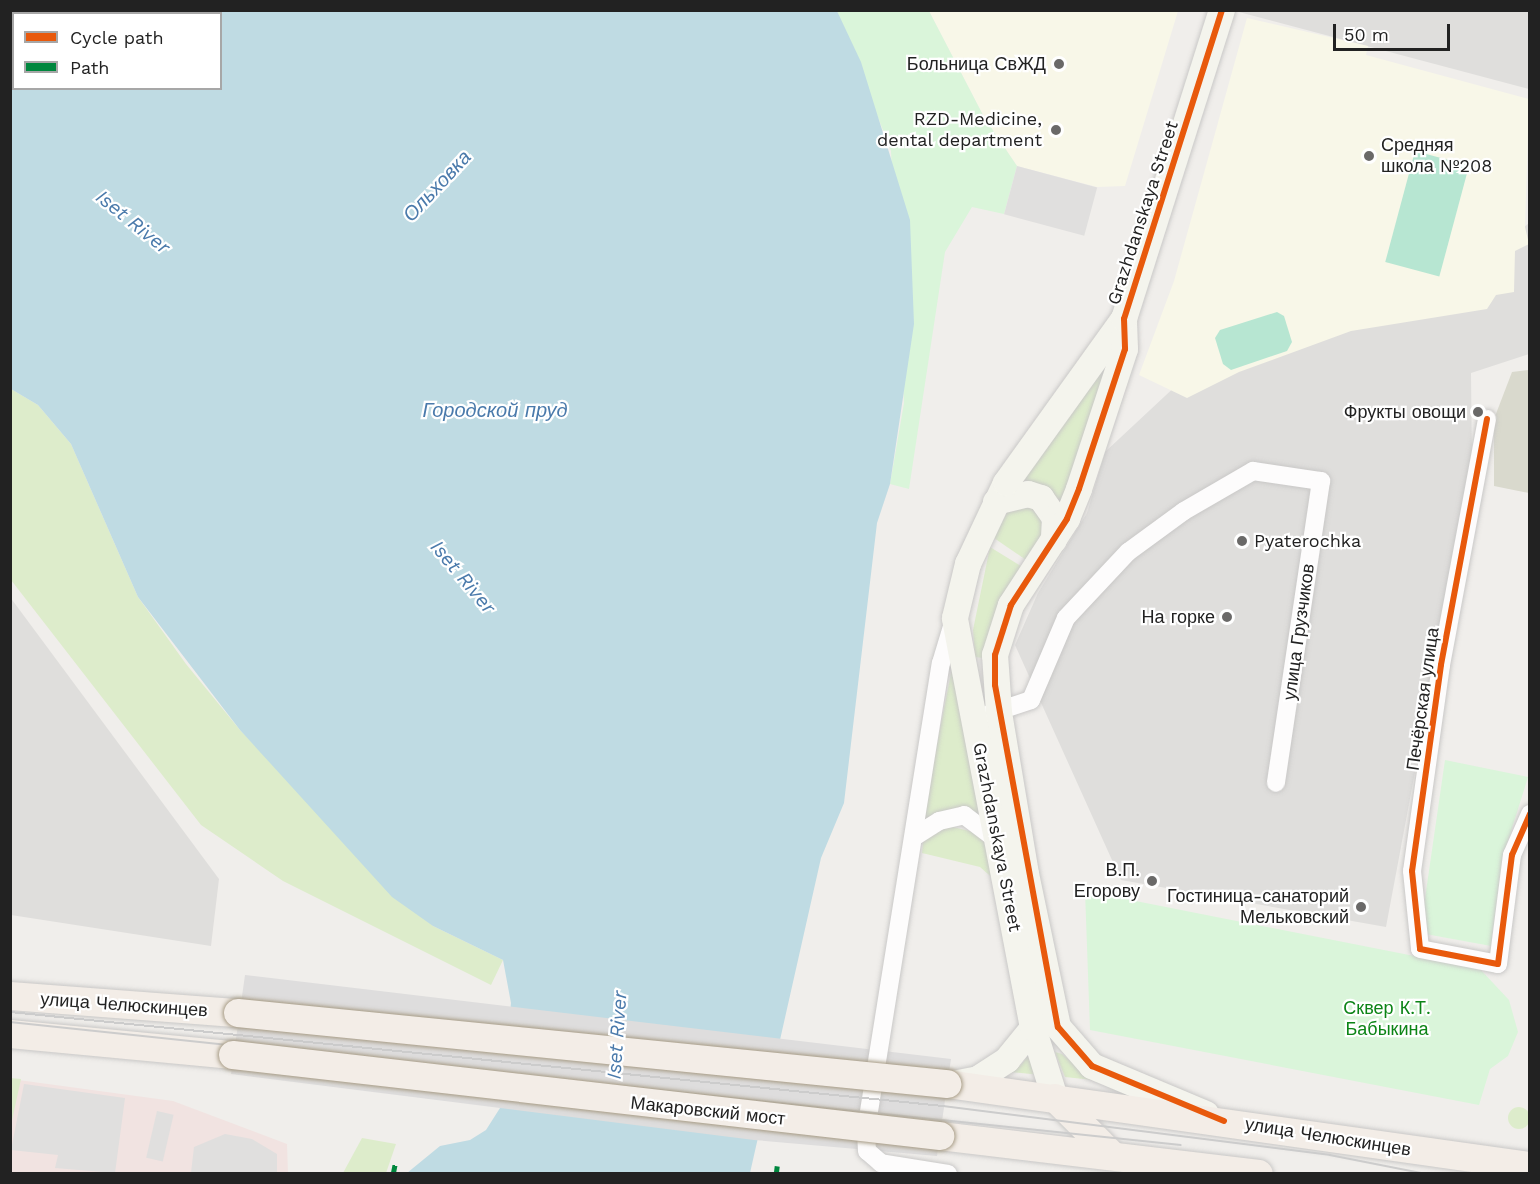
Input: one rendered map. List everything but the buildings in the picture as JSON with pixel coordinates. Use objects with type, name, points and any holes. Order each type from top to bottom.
[{"type":"main road","name":"улица Челюскинцев","points":[[10,996],[238,1013],[950,1084]]},
{"type":"main road","name":"улица Челюскинцев","points":[[10,1034],[233,1056]]},
{"type":"main road","name":"Макаровский мост","points":[[233,1056],[1111,1154]]},
{"type":"main road","points":[[950,1084],[1055,1098]]},
{"type":"main road","name":"улица Челюскинцев","points":[[1055,1098],[1530,1166]]},
{"type":"main road","name":"Grazhdanskaya Street","points":[[1055,1098],[1111,1154]]},
{"type":"main road","points":[[1111,1154],[1260,1173]]},
{"type":"street","name":"Grazhdanskaya Street","points":[[1055,1098],[1033,1028],[955,618],[968,564],[996,502],[1124,319],[1222,10]]},
{"type":"street","name":"Grazhdanskaya Street","points":[[1124,319],[1125,348],[1079,489],[1054,540],[999,633],[995,655],[999,712],[1058,1027],[1092,1066],[1224,1121]]},
{"type":"street","name":"Печёрская улица","points":[[1487,419],[1441,665],[1412,871],[1420,949],[1498,963],[1512,855],[1530,814]]},
{"type":"street","name":"улица Грузчиков","points":[[999,712],[1031,700],[1066,618],[1094,584],[1184,511],[1253,471],[1321,481],[1276,783]]},
{"type":"street","points":[[996,502],[1028,494],[1041,498],[1055,518],[1054,540]]},
{"type":"street","points":[[948,1173],[881,1163],[867,1151],[866,1130],[917,835],[941,663],[955,618]]},
{"type":"street","points":[[972,716],[999,712]]},
{"type":"street","points":[[917,835],[939,821],[964,815],[990,830],[1000,845]]},
{"type":"street","points":[[950,1084],[978,1079],[1007,1060],[1033,1028]]},
{"type":"shaded area","name":"Больница СвЖД","points":[[929,11],[1178,11],[1125,186],[1097,187],[1017,166],[984,117]]},
{"type":"shaded area","points":[[1235,11],[1529,11],[1529,89]]},
{"type":"shaded area","name":"Средняя школа №208","points":[[1247,18],[1368,46],[1366,55],[1529,99],[1525,227],[1529,244],[1515,251],[1514,292],[1496,295],[1487,309],[1351,331],[1239,372],[1187,398],[1139,375],[1174,281]]},
{"type":"shaded area","points":[[1017,166],[1097,187],[1084,236],[1004,214]]},
{"type":"shaded area","points":[[1529,223],[1529,354],[1471,373],[1472,467],[1386,927],[1121,880],[1015,645],[1038,593],[1087,513],[1105,452],[1180,382],[1493,253]]},
{"type":"shaded area","points":[[1529,370],[1529,493],[1494,486],[1494,419],[1512,372]]},
{"type":"shaded area","points":[[10,597],[219,879],[211,946],[11,915]]},
{"type":"shaded area","points":[[11,1079],[173,1101],[287,1144],[288,1173],[11,1174]]},
{"type":"shaded area","points":[[24,1084],[125,1098],[115,1173],[55,1168],[58,1155],[11,1150]]},
{"type":"shaded area","points":[[157,1111],[174,1115],[163,1162],[146,1158]]},
{"type":"shaded area","points":[[225,1134],[252,1139],[277,1154],[277,1173],[191,1173],[194,1147]]},
{"type":"green space","points":[[837,11],[929,11],[984,117],[1017,166],[1004,214],[972,207],[945,252],[909,489],[890,484],[904,403],[891,151]]},
{"type":"green space","points":[[1415,151],[1469,165],[1439,277],[1385,262]]},
{"type":"green space","points":[[1277,312],[1284,316],[1292,342],[1287,351],[1231,370],[1223,364],[1215,338],[1220,330]]},
{"type":"green space","points":[[1120,328],[1060,512],[1015,487]]},
{"type":"green space","points":[[11,389],[38,405],[71,444],[138,597],[186,664],[240,730],[433,926],[503,960],[491,985],[283,881],[201,825],[11,580]]},
{"type":"green space","points":[[1030,500],[1048,527],[1029,562],[994,538],[1009,509]]},
{"type":"green space","points":[[990,547],[1024,568],[998,609],[983,658],[975,657],[973,630]]},
{"type":"green space","points":[[952,668],[986,818],[967,810],[939,812],[922,820]]},
{"type":"green space","points":[[1445,760],[1528,777],[1502,860],[1491,946],[1420,933]]},
{"type":"green space","points":[[953,827],[982,834],[992,849],[997,882],[980,867],[922,853],[923,842],[937,830]]},
{"type":"green space","name":"Сквер К.Т. Бабыкина","points":[[1085,891],[1480,969],[1509,1000],[1518,1032],[1508,1056],[1490,1069],[1479,1105],[1090,1030]]},
{"type":"green space","points":[[1032,1051],[1041,1075],[1010,1072],[1020,1066]]},
{"type":"green space","points":[[1055,1052],[1062,1054],[1093,1080],[1065,1077]]},
{"type":"green space","points":[[10,1078],[21,1079],[11,1125],[10,1125]]},
{"type":"green space","points":[[1519,1107],[1527,1110],[1530,1118],[1527,1126],[1519,1129],[1511,1126],[1508,1118],[1511,1110]]},
{"type":"green space","points":[[362,1138],[396,1144],[386,1173],[343,1173]]},
{"type":"water","name":"Городской пруд","points":[[10,11],[837,11],[861,62],[910,220],[914,324],[890,484],[877,523],[844,803],[821,858],[750,1173],[407,1173],[440,1146],[470,1140],[486,1130],[500,1108],[511,1003],[503,960],[433,926],[392,897],[240,730],[138,597],[71,444],[38,405],[11,389]]},
{"type":"pier","points":[[245,975],[951,1059],[937,1156],[754,1140],[231,1074]]},
{"type":"tram line","points":[[10,1012],[944,1106],[1330,1155],[1427,1174]]},
{"type":"tram line","points":[[10,1022],[1181,1145]]},
{"type":"marked path","points":[[393,1174],[395,1164]]},
{"type":"marked path","points":[[776,1174],[777,1166]]},
{"type":"cycle path","points":[[1222,10],[1124,319],[1125,349],[1079,489],[1067,519],[1011,605],[995,655],[995,685],[1058,1027],[1092,1066],[1224,1121]]},
{"type":"cycle path","points":[[1487,419],[1441,665],[1412,871],[1420,949],[1498,964],[1512,855],[1530,814]]},
{"type":"place","name":"Больница СвЖД","points":[[1059,64]]},
{"type":"place","name":"RZD-Medicine, dental department","points":[[1056,130]]},
{"type":"place","name":"Средняя школа №208","points":[[1369,156]]},
{"type":"place","name":"Фрукты овощи","points":[[1478,412]]},
{"type":"place","name":"Pyaterochka","points":[[1242,541]]},
{"type":"place","name":"На горке","points":[[1227,617]]},
{"type":"place","name":"В.П. Егорову","points":[[1152,881]]},
{"type":"place","name":"Гостиница-санаторий Мельковский","points":[[1361,907]]},
{"type":"water label","name":"Ольховка","points":[[437,186]]},
{"type":"water label","name":"Iset River","points":[[133,222]]},
{"type":"water label","name":"Iset River","points":[[463,577]]},
{"type":"water label","name":"Iset River","points":[[617,1035]]}]
